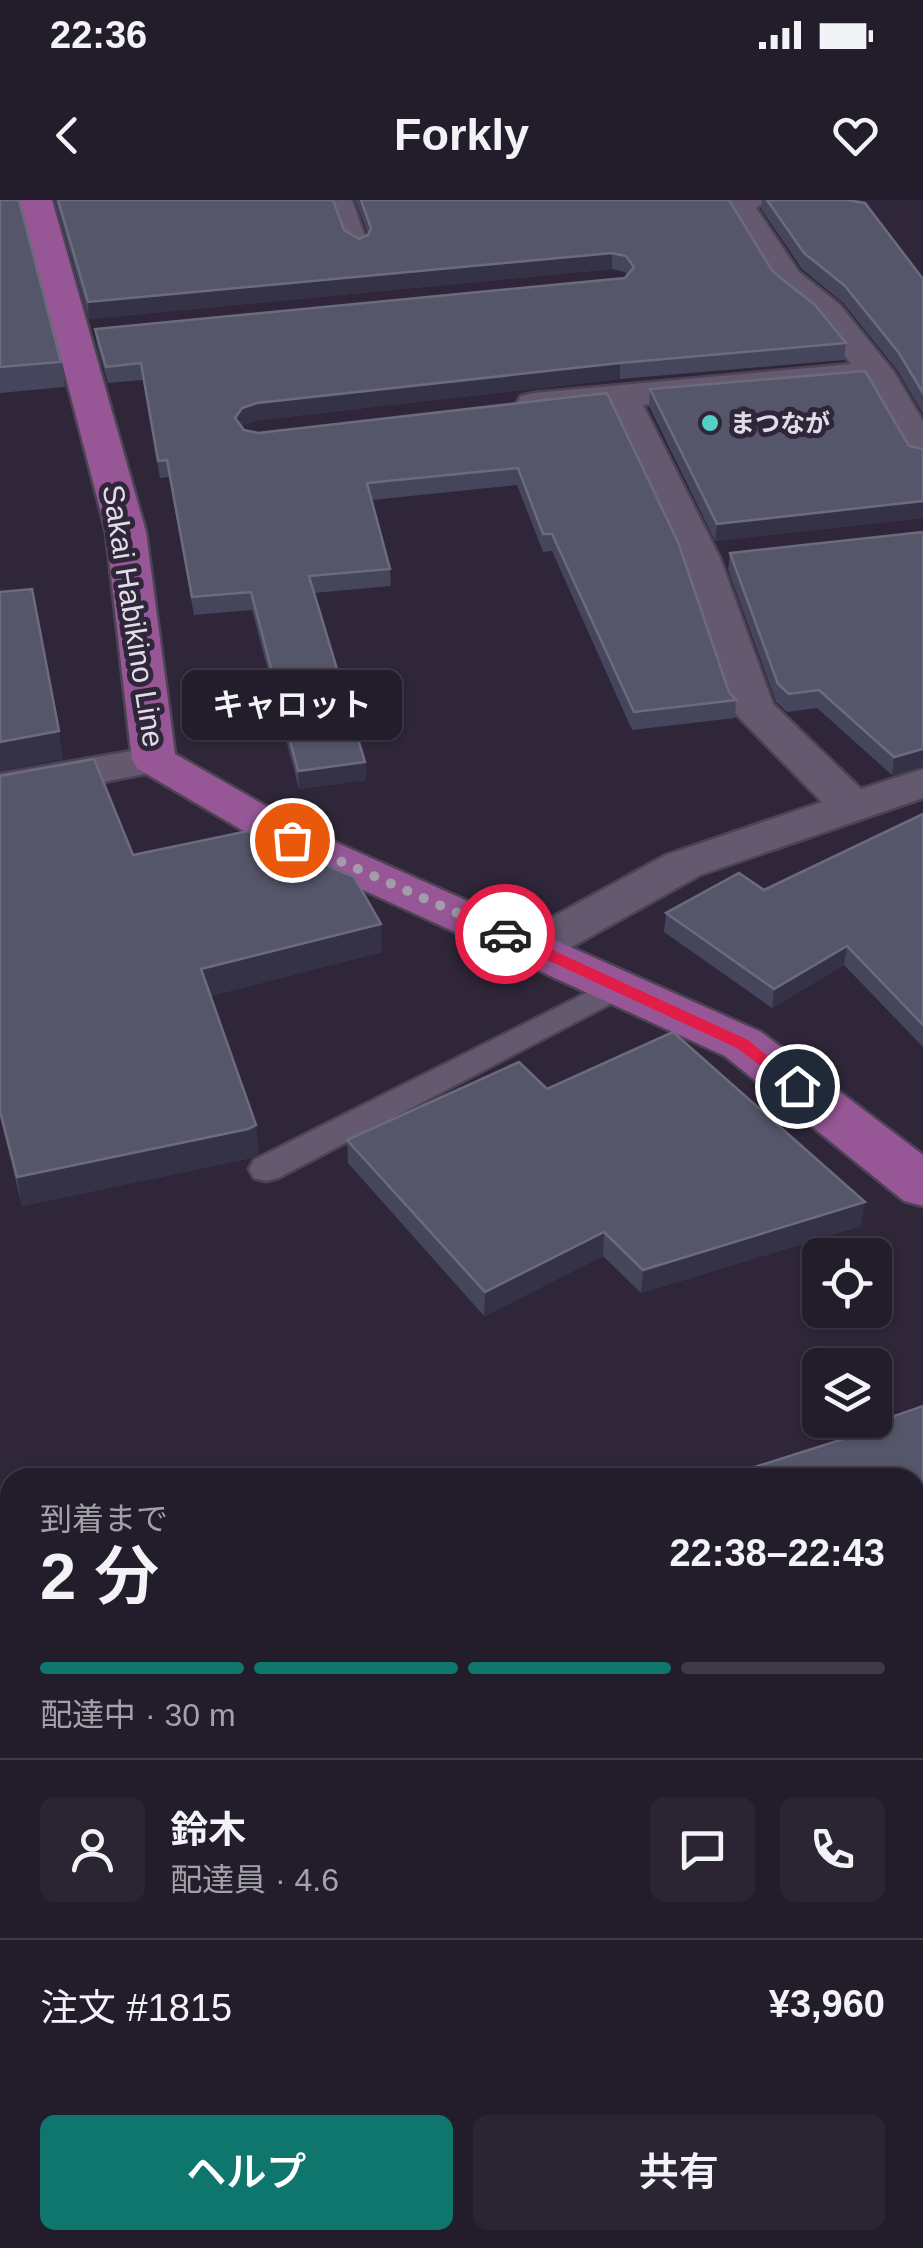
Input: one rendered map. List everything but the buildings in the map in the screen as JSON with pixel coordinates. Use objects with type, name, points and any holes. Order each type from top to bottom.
[{"type":"main road","name":"Sakai Habikino Line","points":[[36,200],[91,332],[126,532],[154,760],[292,840],[742,1044],[905,1168],[923,1187]]},
{"type":"street","points":[[752,200],[736,202],[787,279],[828,312],[876,372],[923,454]]},
{"type":"street","points":[[506,407],[876,372]]},
{"type":"street","points":[[620,394],[718,556],[752,709],[853,807]]},
{"type":"street","points":[[0,788],[154,760]]},
{"type":"street","points":[[535,948],[684,865],[923,784]]},
{"type":"lane","points":[[342,200],[358,245]]},
{"type":"lane","points":[[266,1170],[620,986]]},
{"type":"way so far","points":[[292,840],[505,934]]},
{"type":"place","name":"まつなが","points":[[710,423]]},
{"type":"place","name":"キャロット","points":[[292,840]]},
{"type":"route","points":[[505,934],[742,1044],[797,1086]]}]
